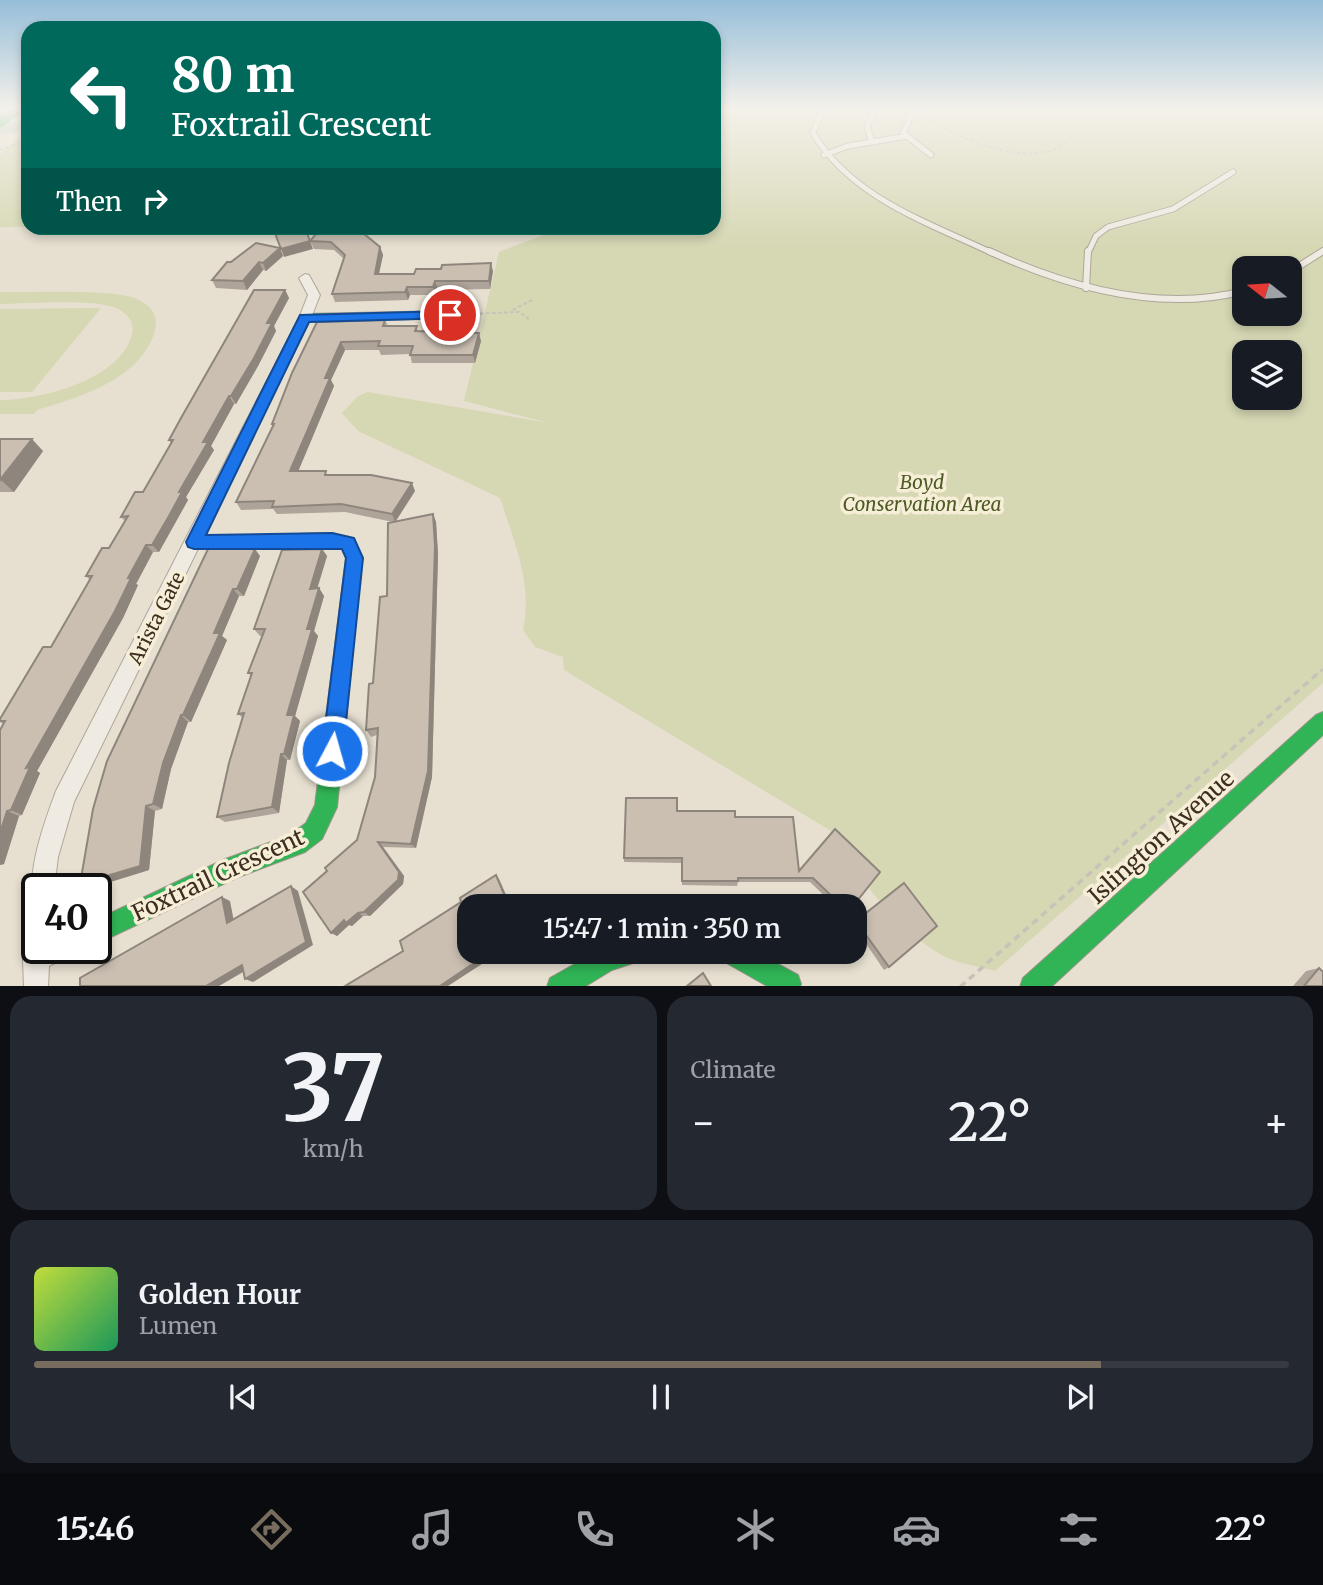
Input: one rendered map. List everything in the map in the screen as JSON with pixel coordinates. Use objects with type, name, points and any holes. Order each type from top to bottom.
[{"type":"street","name":"Arista Gate","points":[[45,873],[64,799],[305,318],[314,295],[305,278]]},
{"type":"street","points":[[305,318],[450,315]]},
{"type":"street","name":"Foxtrail Crescent","points":[[112,924],[231,868],[297,844],[314,831],[326,807],[354,558],[348,543],[332,540],[194,542]]},
{"type":"street","name":"Islington Avenue","points":[[1032,986],[1323,722]]},
{"type":"street","points":[[36,964],[36,986]]},
{"type":"street","points":[[559,986],[599,964]]},
{"type":"street","points":[[753,964],[789,984]]},
{"type":"lane","points":[[825,156],[846,177],[870,194],[1006,260],[1086,288],[1132,296],[1204,299],[1232,293]]},
{"type":"lane","points":[[1086,288],[1089,247],[1097,235],[1116,224],[1154,217],[1189,200],[1233,172]]},
{"type":"lane","points":[[1302,264],[1323,251]]},
{"type":"path","points":[[510,312],[534,299]]},
{"type":"path","points":[[450,315],[519,312],[528,319]]},
{"type":"path","points":[[960,986],[1323,669]]},
{"type":"green space","points":[[0,156],[21,156],[21,227],[0,227]]},
{"type":"green space","name":"Boyd Conservation Area","points":[[721,156],[1323,156],[1323,683],[995,971],[958,962],[922,942],[892,914],[864,882],[831,831],[564,670],[563,657],[535,647],[523,630],[526,596],[524,579],[500,498],[358,431],[342,413],[358,396],[368,392],[549,423],[464,401],[499,252],[544,235],[721,235]]},
{"type":"green space","points":[[0,292],[93,292],[128,296],[152,310],[156,323],[154,334],[135,364],[105,385],[37,410],[34,414],[0,414],[0,400],[56,391],[96,375],[112,364],[125,350],[133,330],[130,319],[118,309],[78,303],[0,304]]},
{"type":"green space","points":[[101,308],[32,392],[0,392],[0,309]]},
{"type":"building","points":[[276,235],[308,235],[310,241],[281,249]]},
{"type":"building","points":[[315,235],[365,235],[380,247],[375,274],[414,274],[416,269],[441,269],[442,265],[491,263],[489,281],[435,281],[433,287],[407,287],[405,292],[332,294],[345,255],[331,242],[310,241]]},
{"type":"building","points":[[256,243],[280,248],[263,263],[259,262],[243,281],[212,280],[227,262],[231,262]]},
{"type":"building","points":[[254,290],[285,290],[267,323],[272,323],[254,358],[203,442],[208,442],[179,492],[182,492],[169,516],[152,545],[146,545],[128,578],[131,578],[115,611],[26,768],[30,767],[11,810],[7,811],[0,833],[0,730],[5,721],[0,719],[43,647],[51,647],[92,576],[86,576],[102,548],[109,548],[128,516],[121,517],[135,492],[143,492],[173,440],[169,440],[181,418]]},
{"type":"building","points":[[385,320],[383,326],[417,326],[415,331],[479,333],[473,355],[410,355],[413,346],[378,346],[380,341],[341,342],[325,378],[330,378],[290,471],[326,471],[325,475],[371,475],[412,483],[392,514],[341,504],[272,507],[274,501],[236,502],[274,424],[292,373],[317,322]]},
{"type":"building","points":[[0,439],[32,439],[0,480]]},
{"type":"building","points":[[433,514],[435,546],[428,771],[411,844],[378,842],[399,872],[398,880],[364,912],[358,913],[346,923],[344,920],[331,933],[303,892],[357,840],[375,777],[378,728],[366,730],[380,597],[387,596],[388,523]]},
{"type":"building","points":[[208,549],[255,549],[237,589],[233,589],[214,633],[220,633],[181,715],[163,763],[153,804],[146,806],[140,866],[112,874],[82,873],[93,809],[107,761]]},
{"type":"building","points":[[322,549],[310,589],[319,588],[307,629],[312,629],[287,715],[294,715],[284,754],[281,754],[272,807],[217,817],[244,713],[238,714],[252,673],[248,673],[265,629],[254,629],[282,550]]},
{"type":"building","points":[[626,798],[677,798],[677,811],[735,811],[735,817],[793,817],[799,871],[835,829],[880,872],[863,894],[830,894],[813,878],[682,881],[682,858],[624,858]]},
{"type":"building","points":[[496,875],[504,894],[466,894]]},
{"type":"building","points":[[904,883],[937,926],[889,967],[867,936],[867,912]]},
{"type":"building","points":[[291,886],[306,942],[245,979],[242,965],[206,986],[80,986],[80,978],[105,964],[112,964],[112,960],[222,897],[227,923]]},
{"type":"building","points":[[457,905],[457,964],[473,964],[440,986],[345,986],[403,951],[400,941]]},
{"type":"building","points":[[1319,968],[1323,972],[1323,986],[1304,986]]},
{"type":"building","points":[[703,973],[711,986],[687,986]]},
{"type":"traffic: fast","points":[[305,318],[450,315]]},
{"type":"traffic: fast","points":[[112,924],[231,868],[297,844],[314,831],[326,807],[354,558],[348,543],[332,540],[194,542]]},
{"type":"traffic: fast","points":[[1033,986],[1323,722]]},
{"type":"traffic: fast","points":[[561,986],[599,964]]},
{"type":"traffic: fast","points":[[753,964],[789,984]]},
{"type":"route","points":[[332,751],[354,558],[348,543],[332,540],[194,542],[305,318],[450,315]]}]
